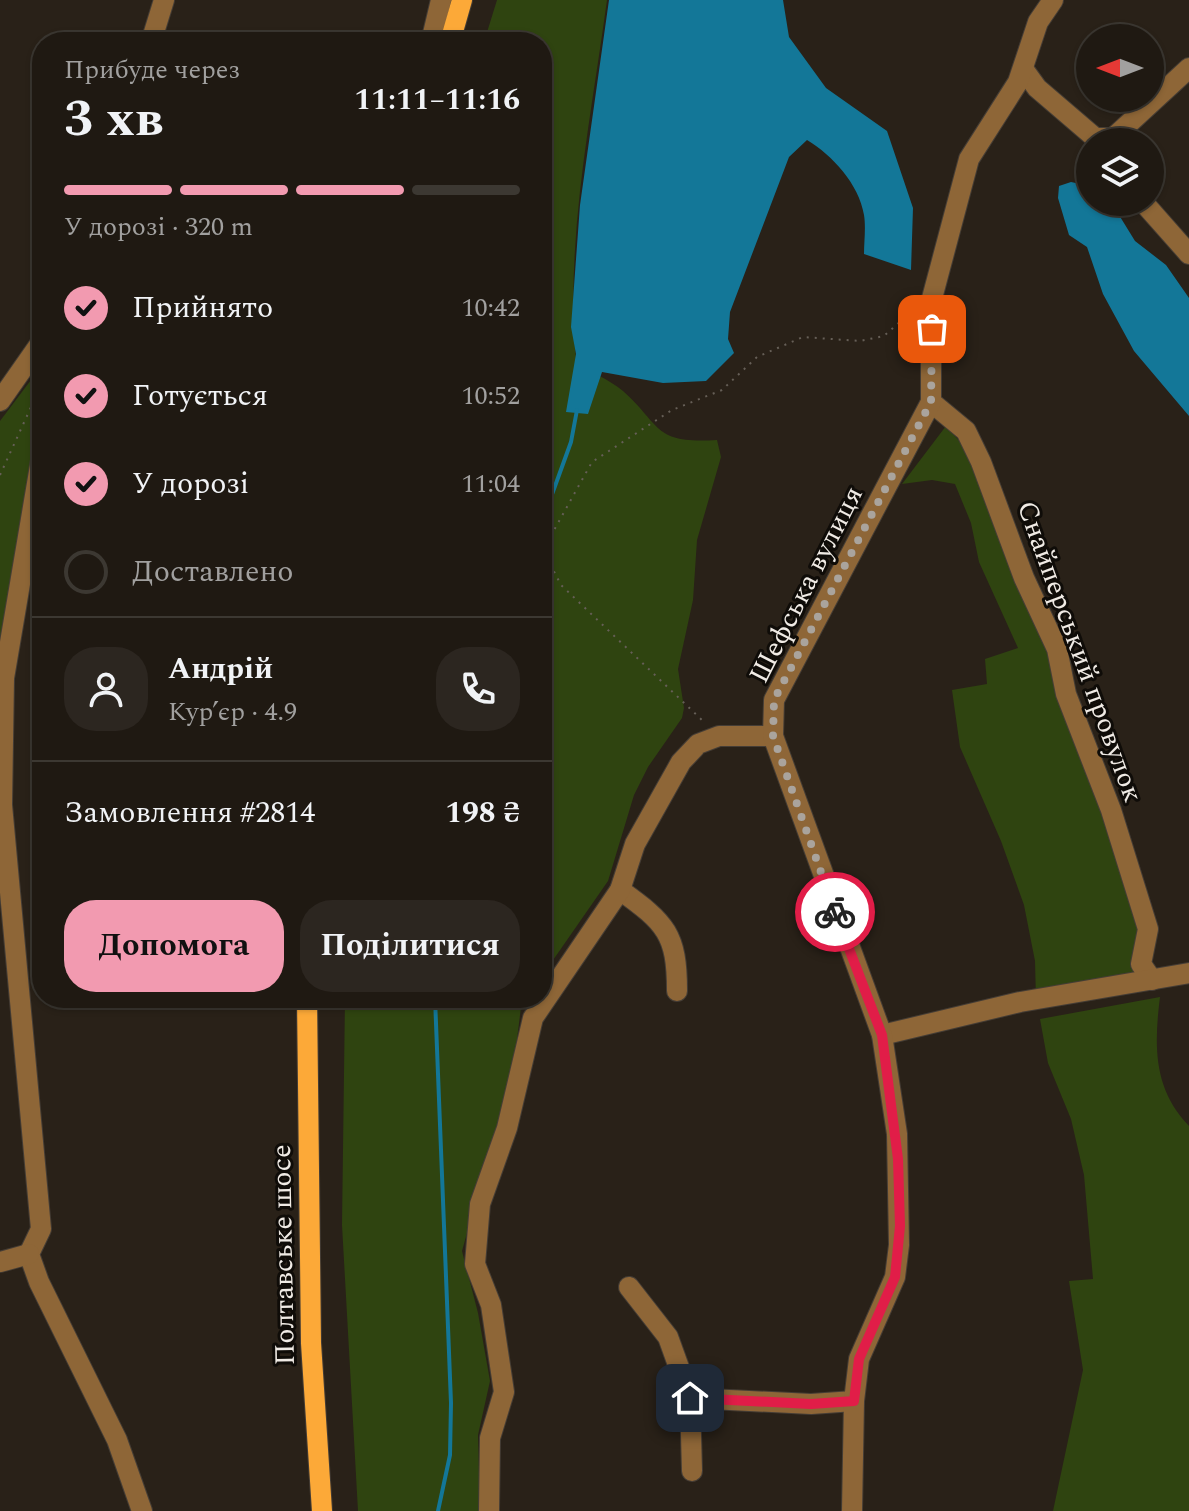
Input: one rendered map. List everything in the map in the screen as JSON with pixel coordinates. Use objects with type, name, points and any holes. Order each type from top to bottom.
[{"type":"main road","points":[[453,32],[462,0]]},
{"type":"main road","name":"Полтавське шосе","points":[[307,1008],[311,1343],[322,1511]]},
{"type":"street","points":[[154,32],[164,0]]},
{"type":"street","points":[[433,32],[441,0]]},
{"type":"street","name":"Шефська вулиця","points":[[852,1511],[854,1401],[859,1359],[895,1277],[899,1245],[897,1134],[882,1035],[773,736],[774,700],[931,402],[931,302],[969,159],[1024,70],[1031,38],[1048,4]]},
{"type":"street","points":[[1124,128],[1189,68]]},
{"type":"street","points":[[1024,70],[1056,105],[1084,128]]},
{"type":"street","points":[[1155,216],[1189,254]]},
{"type":"street","points":[[0,401],[32,360]]},
{"type":"street","name":"Снайперський провулок","points":[[931,402],[966,431],[1024,578],[1057,649],[1066,694],[1095,766],[1148,929],[1141,964],[1152,980]]},
{"type":"street","points":[[32,516],[3,694],[2,805],[41,1229],[29,1254],[39,1282],[117,1440],[142,1511]]},
{"type":"street","points":[[552,990],[620,890],[635,844],[681,762],[698,744],[719,736],[773,736]]},
{"type":"street","points":[[620,890],[646,909],[674,942],[677,991]]},
{"type":"street","points":[[882,1035],[1020,1002],[1189,973]]},
{"type":"street","points":[[489,1511],[490,1438],[504,1392],[491,1305],[475,1264],[480,1204],[507,1128],[533,1018],[540,1008]]},
{"type":"street","points":[[0,1262],[29,1254]]},
{"type":"street","points":[[629,1287],[668,1337],[690,1398],[692,1471]]},
{"type":"street","points":[[690,1398],[811,1404],[854,1401]]},
{"type":"path","points":[[552,532],[592,462],[672,410],[722,390],[757,357],[803,337],[860,341],[884,336],[912,311],[931,302]]},
{"type":"path","points":[[0,475],[32,405]]},
{"type":"path","points":[[552,568],[561,585],[719,736]]},
{"type":"green space","points":[[497,0],[607,0],[577,225],[574,270],[576,360],[623,391],[669,435],[681,439],[717,440],[721,457],[697,540],[693,600],[678,669],[684,708],[682,718],[648,767],[634,795],[608,881],[552,962],[552,32],[487,32]]},
{"type":"green space","points":[[31,380],[32,480],[0,665],[0,421]]},
{"type":"green space","points":[[946,426],[970,453],[1044,635],[1146,932],[1138,983],[1036,1000],[1035,961],[1024,905],[1001,841],[960,747],[952,690],[987,684],[985,659],[1018,648],[979,562],[971,523],[955,484],[932,480],[902,484]]},
{"type":"green space","points":[[1160,997],[1157,1049],[1162,1082],[1177,1112],[1189,1126],[1189,1511],[1053,1511],[1083,1370],[1069,1281],[1093,1279],[1084,1175],[1071,1119],[1048,1063],[1040,1019]]},
{"type":"green space","points":[[345,1008],[521,1008],[514,1064],[462,1251],[478,1313],[490,1381],[478,1435],[480,1511],[358,1511],[342,1225]]},
{"type":"water","points":[[609,0],[783,0],[789,37],[826,88],[887,131],[913,208],[911,270],[864,254],[865,220],[856,192],[835,162],[807,140],[789,157],[730,312],[728,339],[734,353],[706,381],[663,383],[602,372],[588,414],[566,412],[576,354],[571,327],[580,205]]},
{"type":"water","points":[[1076,183],[1076,216],[1120,216],[1135,241],[1166,265],[1189,298],[1189,416],[1134,351],[1103,294],[1087,247],[1069,235],[1058,198],[1059,186]]},
{"type":"waterway","points":[[552,494],[571,442],[577,410]]},
{"type":"waterway","points":[[435,1008],[451,1403],[450,1455],[438,1511]]},
{"type":"way so far","points":[[835,912],[773,736],[774,700],[931,402],[932,329]]},
{"type":"route","points":[[690,1398],[811,1404],[854,1401],[859,1359],[895,1277],[900,1208],[897,1134],[882,1035],[835,912]]}]
